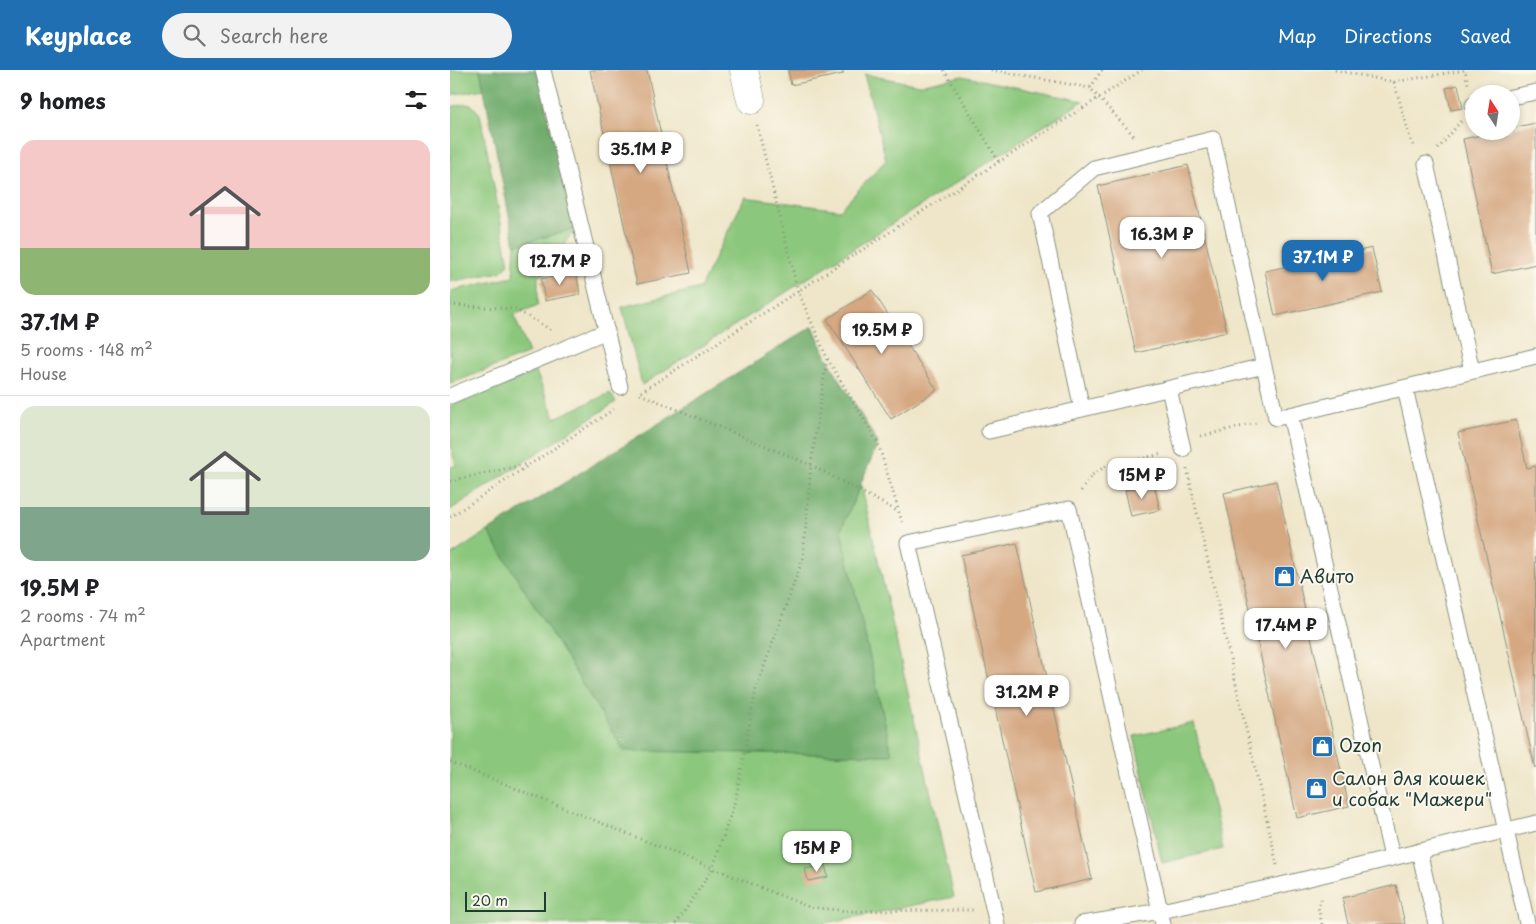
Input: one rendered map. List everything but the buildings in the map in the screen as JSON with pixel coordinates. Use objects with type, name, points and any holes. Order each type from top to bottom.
[{"type":"street","points":[[744,70],[751,100]]},
{"type":"lane","points":[[543,70],[620,387]]},
{"type":"lane","points":[[1520,95],[1536,92]]},
{"type":"lane","points":[[1082,409],[1040,213],[1094,168],[1213,139],[1264,366],[1283,417],[1392,857]]},
{"type":"lane","points":[[1426,164],[1472,372]]},
{"type":"lane","points":[[450,396],[607,331]]},
{"type":"lane","points":[[1283,417],[1536,356]]},
{"type":"lane","points":[[988,431],[1264,366]]},
{"type":"lane","points":[[1405,388],[1527,923]]},
{"type":"lane","points":[[1169,389],[1182,445]]},
{"type":"lane","points":[[995,917],[908,543],[1069,509],[1162,917]]},
{"type":"lane","points":[[1082,924],[1162,917],[1419,850],[1536,823]]},
{"type":"lane","points":[[1419,850],[1436,924]]},
{"type":"path","points":[[944,70],[999,162]]},
{"type":"path","points":[[991,70],[1090,88],[1149,155]]},
{"type":"path","points":[[1090,88],[1102,70]]},
{"type":"path","points":[[899,512],[811,464],[638,394],[1142,70]]},
{"type":"path","points":[[1335,70],[1394,82],[1464,70],[1468,85]]},
{"type":"path","points":[[1394,82],[1411,141],[1426,164],[1465,116]]},
{"type":"path","points":[[751,100],[798,292],[827,358],[878,443],[908,543]]},
{"type":"path","points":[[450,305],[514,309],[575,344]]},
{"type":"path","points":[[676,924],[712,870],[736,798],[756,689],[803,558],[811,464],[827,358]]},
{"type":"path","points":[[450,517],[622,404]]},
{"type":"path","points":[[1069,509],[1092,475],[1106,466],[1283,417]]},
{"type":"path","points":[[1182,445],[1281,885]]},
{"type":"path","points":[[450,482],[531,463]]},
{"type":"path","points":[[450,762],[712,870],[809,907],[848,911],[931,912],[995,917]]},
{"type":"green space","points":[[450,70],[480,70],[484,89],[450,95]]},
{"type":"green space","points":[[480,70],[537,70],[575,229],[515,245]]},
{"type":"green space","points":[[864,74],[919,85],[962,76],[1083,101],[642,385],[622,307],[700,288],[745,197],[840,210],[886,160]]},
{"type":"green space","points":[[465,104],[472,105],[480,114],[509,264],[500,272],[450,282],[450,107]]},
{"type":"green space","points":[[575,229],[565,243],[564,267],[538,276],[538,305],[514,315],[529,353],[450,384],[450,291],[513,277],[515,245]]},
{"type":"green space","points":[[813,326],[827,358],[878,443],[841,530],[892,755],[624,751],[488,531]]},
{"type":"green space","points":[[536,372],[555,418],[610,393],[616,402],[450,510],[450,467],[456,466],[450,445],[450,406]]},
{"type":"green space","points":[[861,484],[954,897],[821,924],[450,924],[450,556],[488,531],[624,751],[892,755],[841,530]]},
{"type":"green space","points":[[1194,723],[1223,849],[1162,863],[1134,736]]},
{"type":"place","name":"Авито","points":[[1284,577]]},
{"type":"place","name":"Ozon","points":[[1323,746]]},
{"type":"place","name":"Салон для кошек и собак \"Мажери\"","points":[[1316,789]]}]
